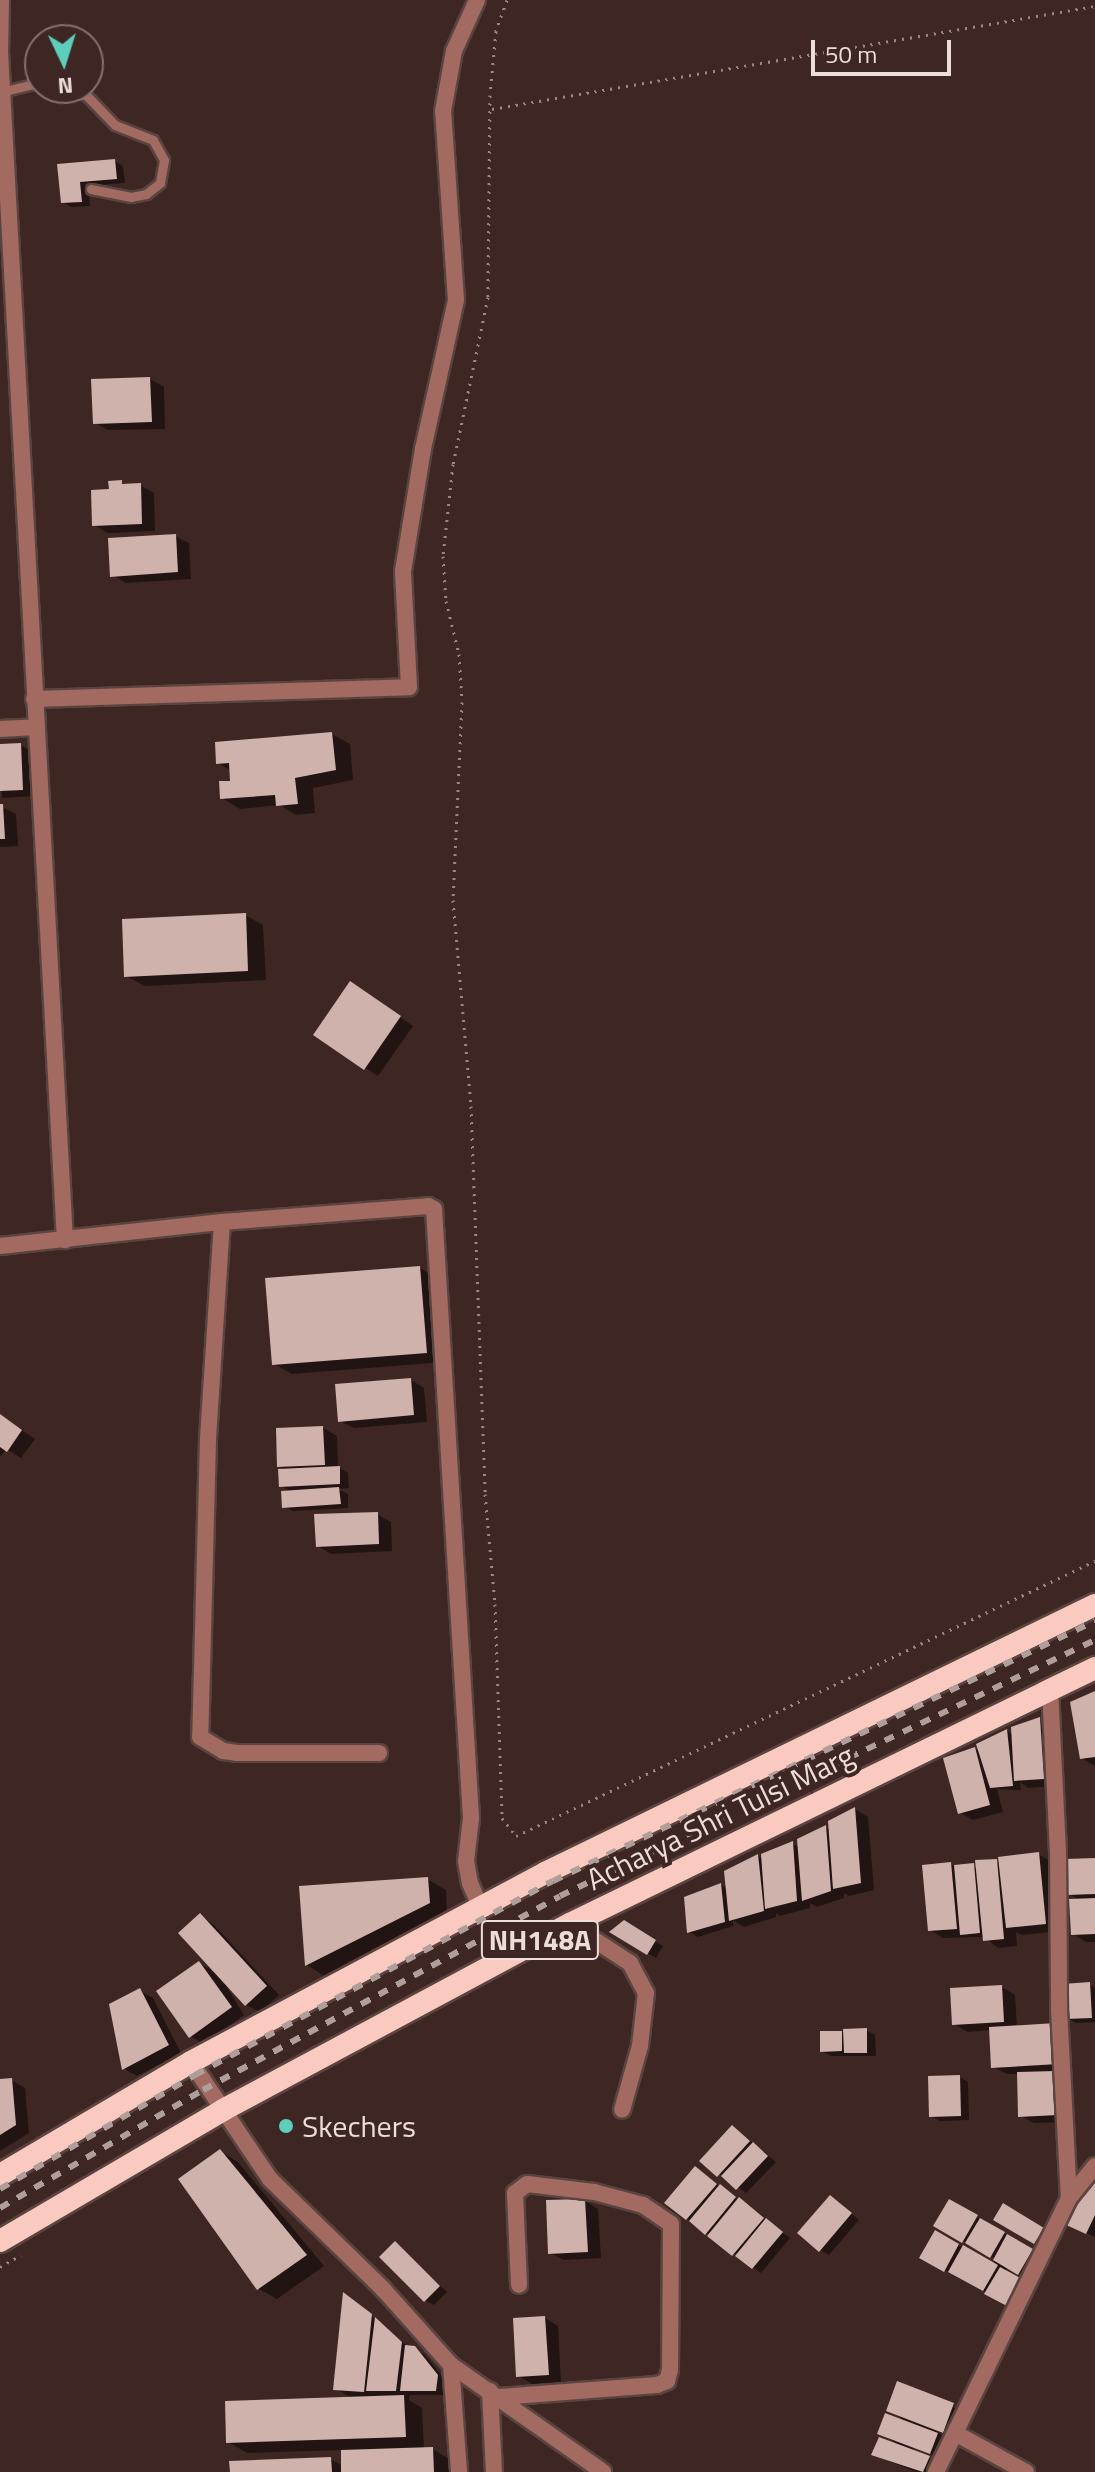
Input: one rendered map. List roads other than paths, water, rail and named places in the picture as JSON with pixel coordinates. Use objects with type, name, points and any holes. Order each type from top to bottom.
[{"type":"highway","name":"Acharya Shri Tulsi Marg","points":[[0,2175],[191,2062],[545,1873],[1095,1605]]},
{"type":"highway","name":"Acharya Shri Tulsi Marg","points":[[0,2241],[223,2110],[570,1924],[1095,1668]]},
{"type":"street","points":[[1,0],[5,208],[65,1240]]},
{"type":"street","points":[[34,699],[409,687],[403,571],[423,449],[456,300],[443,111],[454,51],[477,0]]},
{"type":"street","points":[[0,729],[36,727]]},
{"type":"street","points":[[0,1246],[222,1222],[428,1206],[435,1212],[471,1818],[466,1861],[470,1883],[481,1909]]},
{"type":"street","points":[[222,1222],[208,1440],[200,1737],[211,1746],[237,1753],[379,1753]]},
{"type":"street","points":[[1050,1689],[1058,1850],[1059,2009],[1069,2198]]},
{"type":"street","points":[[570,1924],[630,1963],[646,1993],[640,2046],[622,2110]]},
{"type":"street","points":[[191,2062],[270,2179],[383,2289],[451,2365],[603,2472]]},
{"type":"street","points":[[936,2472],[1069,2198],[1095,2166]]},
{"type":"street","points":[[495,2394],[657,2385],[667,2381],[671,2224],[643,2205],[594,2192],[527,2184],[515,2193],[519,2285]]},
{"type":"street","points":[[451,2365],[459,2472]]},
{"type":"street","points":[[494,2472],[495,2394]]},
{"type":"street","points":[[955,2433],[1026,2472]]},
{"type":"lane","points":[[5,91],[24,86]]},
{"type":"lane","points":[[91,189],[131,197],[146,194],[160,183],[164,160],[153,140],[115,125],[92,104]]},
{"type":"railway","points":[[0,2189],[195,2075],[553,1881],[1095,1621]]},
{"type":"railway","points":[[0,2208],[203,2090],[560,1896],[1095,1640]]},
{"type":"place","name":"Skechers","points":[[286,2126]]}]
